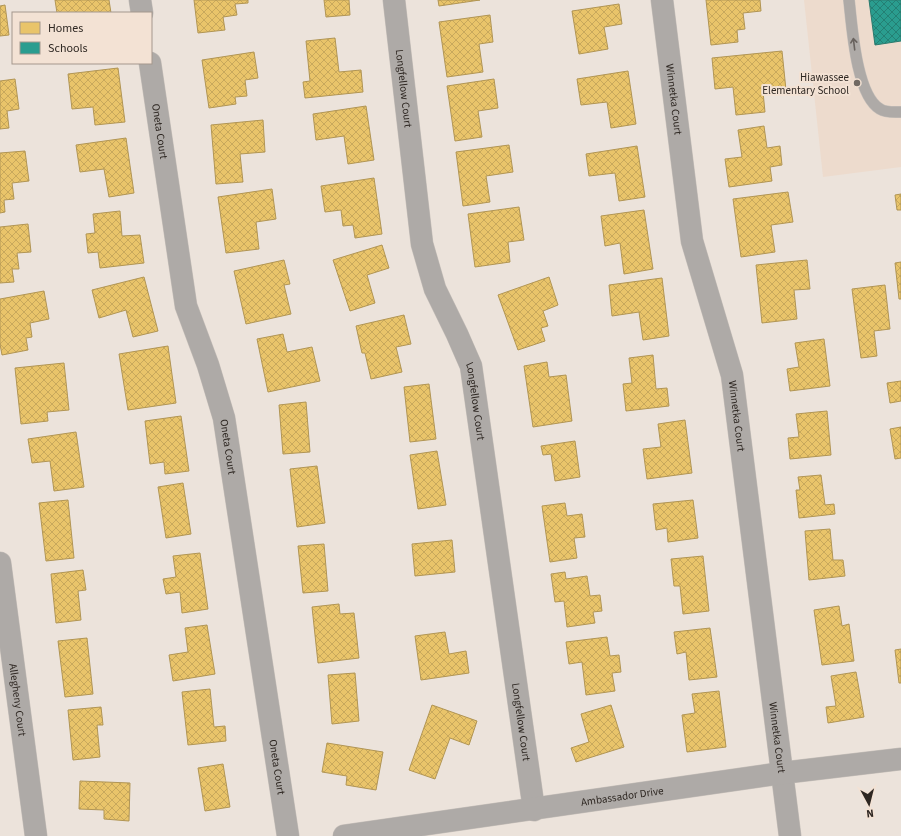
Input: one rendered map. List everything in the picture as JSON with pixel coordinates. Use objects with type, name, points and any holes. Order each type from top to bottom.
[{"type":"street","points":[[140,0],[142,12]]},
{"type":"street","name":"Longfellow Court","points":[[394,0],[422,244],[435,290],[471,366],[534,810]]},
{"type":"street","name":"Winnetka Court","points":[[662,0],[692,240],[732,376],[790,836]]},
{"type":"street","name":"Oneta Court","points":[[150,64],[186,306],[208,365],[224,418],[288,836]]},
{"type":"street","name":"Allegheny Court","points":[[0,563],[36,836]]},
{"type":"street","name":"Ambassador Drive","points":[[344,836],[534,810],[782,773],[901,759]]},
{"type":"lane","points":[[849,0],[856,61],[863,82],[873,103],[880,109],[890,112],[901,112]]},
{"type":"shaded area","name":"Hiawassee Elementary School","points":[[804,0],[901,0],[901,167],[823,177]]},
{"type":"building: Homes","points":[[55,0],[109,0],[111,12],[57,12]]},
{"type":"building: Homes","points":[[194,0],[248,0],[248,3],[235,4],[237,15],[223,17],[225,30],[198,33]]},
{"type":"building: Homes","points":[[324,0],[349,0],[350,15],[326,17]]},
{"type":"building: Homes","points":[[438,0],[480,0],[439,6]]},
{"type":"building: Homes","points":[[706,0],[760,0],[761,11],[743,13],[745,29],[737,30],[738,42],[711,45]]},
{"type":"building: Homes","points":[[619,4],[622,24],[604,27],[608,49],[579,54],[572,11]]},
{"type":"building: Homes","points":[[5,5],[9,35],[0,36],[0,6]]},
{"type":"building: Homes","points":[[490,15],[493,42],[479,44],[483,72],[447,77],[439,22]]},
{"type":"building: Homes","points":[[335,38],[339,72],[361,70],[363,92],[305,98],[303,82],[310,81],[306,41]]},
{"type":"building: Homes","points":[[782,51],[786,90],[763,92],[765,112],[736,115],[733,87],[715,89],[712,58]]},
{"type":"building: Homes","points":[[254,52],[258,78],[245,80],[247,96],[235,97],[236,104],[209,108],[202,60]]},
{"type":"building: Homes","points":[[118,68],[125,122],[95,125],[93,107],[72,109],[68,74]]},
{"type":"building: Homes","points":[[628,71],[636,124],[611,128],[607,102],[581,105],[577,79]]},
{"type":"building: Homes","points":[[15,79],[19,109],[7,111],[9,128],[0,129],[0,81]]},
{"type":"building: Homes","points":[[494,79],[498,108],[478,111],[482,137],[455,141],[447,86]]},
{"type":"building: Homes","points":[[366,106],[374,160],[348,164],[344,136],[316,140],[313,114]]},
{"type":"building: Homes","points":[[263,120],[265,152],[240,154],[243,182],[216,184],[211,125]]},
{"type":"building: Homes","points":[[764,126],[767,148],[780,146],[782,165],[770,167],[772,181],[729,187],[725,159],[742,157],[738,130]]},
{"type":"building: Homes","points":[[126,138],[134,193],[109,197],[104,169],[80,172],[76,145]]},
{"type":"building: Homes","points":[[509,145],[513,172],[486,176],[490,202],[463,206],[456,152]]},
{"type":"building: Homes","points":[[637,146],[645,197],[619,201],[615,173],[589,176],[586,154]]},
{"type":"building: Homes","points":[[25,151],[29,181],[12,183],[14,199],[4,200],[5,212],[0,213],[0,153]]},
{"type":"building: Homes","points":[[374,178],[382,234],[355,238],[353,225],[343,226],[341,210],[325,212],[321,186]]},
{"type":"building: Homes","points":[[272,189],[276,219],[256,222],[259,249],[226,253],[218,197]]},
{"type":"building: Homes","points":[[788,192],[793,222],[771,225],[775,252],[741,257],[733,199]]},
{"type":"building: Homes","points":[[901,194],[901,210],[897,210],[895,195]]},
{"type":"building: Homes","points":[[519,207],[524,240],[508,242],[510,262],[475,267],[468,214]]},
{"type":"building: Homes","points":[[644,210],[653,269],[624,274],[620,243],[605,246],[601,216]]},
{"type":"building: Homes","points":[[120,211],[122,236],[140,235],[144,263],[100,268],[98,252],[88,253],[86,234],[95,233],[93,214]]},
{"type":"building: Homes","points":[[28,224],[31,252],[17,253],[19,269],[12,269],[14,282],[0,283],[0,227]]},
{"type":"building: Homes","points":[[382,245],[389,268],[367,275],[375,303],[350,311],[333,260]]},
{"type":"building: Homes","points":[[284,260],[290,284],[284,285],[291,314],[246,324],[234,271]]},
{"type":"building: Homes","points":[[807,260],[810,289],[794,290],[797,319],[762,323],[756,265]]},
{"type":"building: Homes","points":[[901,262],[901,299],[899,299],[895,263]]},
{"type":"building: Homes","points":[[144,277],[158,331],[133,337],[126,310],[99,318],[92,290]]},
{"type":"building: Homes","points":[[549,277],[558,305],[543,311],[548,326],[541,328],[545,341],[518,350],[498,295]]},
{"type":"building: Homes","points":[[662,278],[669,336],[643,340],[639,312],[612,316],[609,285]]},
{"type":"building: Homes","points":[[885,285],[890,329],[874,331],[877,356],[861,358],[852,289]]},
{"type":"building: Homes","points":[[44,291],[49,319],[30,323],[32,337],[26,338],[28,350],[2,355],[0,344],[0,299]]},
{"type":"building: Homes","points":[[404,315],[411,344],[396,347],[402,372],[371,379],[365,353],[362,353],[356,326]]},
{"type":"building: Homes","points":[[283,334],[287,352],[312,347],[320,381],[268,392],[257,339]]},
{"type":"building: Homes","points":[[824,339],[830,386],[790,391],[787,369],[799,367],[795,343]]},
{"type":"building: Homes","points":[[168,346],[176,403],[128,410],[119,354]]},
{"type":"building: Homes","points":[[653,355],[656,389],[667,388],[669,406],[626,411],[623,384],[632,383],[629,358]]},
{"type":"building: Homes","points":[[547,362],[549,377],[566,375],[572,421],[533,427],[524,366]]},
{"type":"building: Homes","points":[[64,363],[69,410],[47,412],[48,421],[21,424],[15,368]]},
{"type":"building: Homes","points":[[901,381],[901,401],[890,403],[887,383]]},
{"type":"building: Homes","points":[[429,384],[436,439],[410,442],[404,387]]},
{"type":"building: Homes","points":[[306,402],[310,452],[283,454],[279,405]]},
{"type":"building: Homes","points":[[827,411],[831,455],[790,459],[788,438],[799,437],[796,414]]},
{"type":"building: Homes","points":[[181,416],[189,471],[165,474],[164,462],[150,464],[145,421]]},
{"type":"building: Homes","points":[[685,420],[692,473],[647,479],[643,449],[661,447],[658,424]]},
{"type":"building: Homes","points":[[901,427],[901,458],[895,459],[890,429]]},
{"type":"building: Homes","points":[[76,432],[84,487],[54,491],[50,461],[32,463],[28,439]]},
{"type":"building: Homes","points":[[575,441],[580,477],[555,481],[551,454],[543,455],[541,446]]},
{"type":"building: Homes","points":[[437,451],[446,505],[418,509],[410,455]]},
{"type":"building: Homes","points":[[317,466],[325,523],[297,527],[290,469]]},
{"type":"building: Homes","points":[[821,475],[825,505],[834,504],[835,514],[799,518],[796,490],[800,490],[798,477]]},
{"type":"building: Homes","points":[[183,483],[191,534],[166,538],[158,487]]},
{"type":"building: Homes","points":[[68,500],[74,558],[46,561],[39,503]]},
{"type":"building: Homes","points":[[693,500],[698,538],[668,542],[667,528],[656,530],[653,504]]},
{"type":"building: Homes","points":[[565,503],[567,516],[582,514],[585,537],[574,538],[577,558],[550,562],[542,506]]},
{"type":"building: Homes","points":[[830,529],[833,560],[843,560],[845,576],[809,580],[805,531]]},
{"type":"building: Homes","points":[[452,540],[455,572],[415,576],[412,544]]},
{"type":"building: Homes","points":[[324,544],[328,591],[303,593],[298,546]]},
{"type":"building: Homes","points":[[200,553],[208,609],[182,613],[180,592],[166,594],[163,579],[176,577],[173,556]]},
{"type":"building: Homes","points":[[703,556],[709,611],[683,614],[680,586],[674,586],[671,559]]},
{"type":"building: Homes","points":[[83,570],[86,590],[78,591],[81,620],[56,623],[51,574]]},
{"type":"building: Homes","points":[[565,572],[566,579],[587,576],[590,596],[600,595],[602,611],[593,612],[595,623],[567,627],[564,601],[555,602],[551,574]]},
{"type":"building: Homes","points":[[339,604],[340,614],[354,613],[359,658],[318,663],[312,607]]},
{"type":"building: Homes","points":[[839,606],[842,626],[849,624],[854,661],[822,665],[814,610]]},
{"type":"building: Homes","points":[[207,625],[215,674],[173,681],[169,655],[188,652],[185,628]]},
{"type":"building: Homes","points":[[710,628],[717,677],[689,680],[686,652],[677,654],[674,632]]},
{"type":"building: Homes","points":[[445,632],[449,654],[466,651],[469,673],[421,680],[415,636]]},
{"type":"building: Homes","points":[[607,637],[610,656],[619,655],[621,672],[612,673],[615,691],[586,695],[582,662],[569,664],[566,642]]},
{"type":"building: Homes","points":[[87,638],[93,694],[65,697],[58,641]]},
{"type":"building: Homes","points":[[901,649],[901,683],[899,683],[895,650]]},
{"type":"building: Homes","points":[[856,672],[864,717],[828,723],[826,707],[836,706],[831,676]]},
{"type":"building: Homes","points":[[355,673],[359,721],[332,724],[328,675]]},
{"type":"building: Homes","points":[[210,689],[214,727],[225,726],[226,741],[188,745],[182,692]]},
{"type":"building: Homes","points":[[719,691],[726,747],[687,752],[682,715],[695,713],[692,694]]},
{"type":"building: Homes","points":[[432,705],[477,721],[469,745],[450,738],[435,779],[409,770]]},
{"type":"building: Homes","points":[[611,705],[624,747],[576,762],[571,748],[589,742],[581,714]]},
{"type":"building: Homes","points":[[101,707],[103,725],[97,725],[100,757],[73,760],[68,710]]},
{"type":"building: Homes","points":[[327,743],[383,752],[376,790],[346,785],[347,776],[322,772]]},
{"type":"building: Homes","points":[[223,764],[230,807],[205,811],[198,768]]},
{"type":"building: Homes","points":[[80,781],[130,783],[129,821],[104,819],[104,810],[79,809]]},
{"type":"building: Schools","points":[[869,0],[901,0],[901,41],[875,45]]},
{"type":"place","name":"Hiawassee Elementary School","points":[[857,83]]}]
